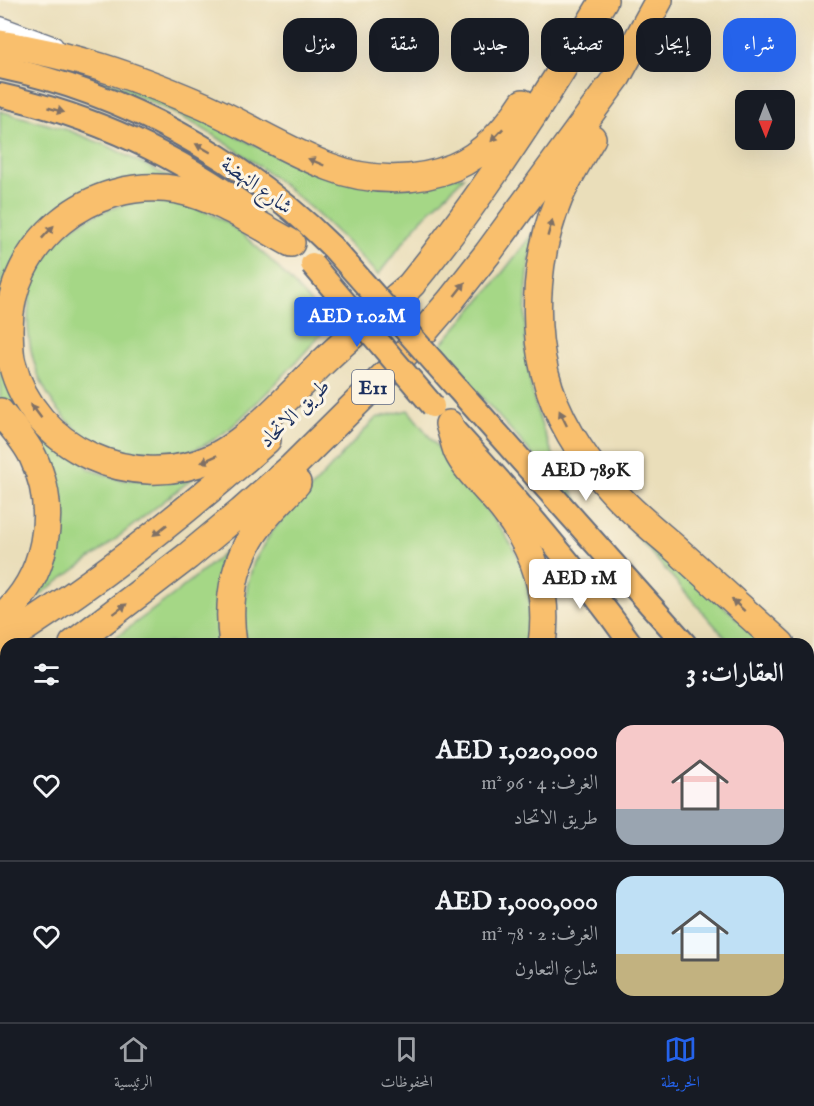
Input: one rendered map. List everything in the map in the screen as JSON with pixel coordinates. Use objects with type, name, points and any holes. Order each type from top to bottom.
[{"type":"highway","points":[[0,44],[74,58],[129,75],[202,105],[298,154],[332,168],[368,176],[398,179],[428,175],[455,167],[491,142],[521,106],[588,0]]},
{"type":"highway","name":"طريق الاتحاد","points":[[9,638],[107,571],[232,471],[282,426],[352,356],[412,284],[481,193],[541,105],[604,0]]},
{"type":"highway","name":"طريق الاتحاد","points":[[81,638],[188,556],[241,512],[341,420],[398,362],[451,300],[617,77],[659,0]]},
{"type":"highway","points":[[617,77],[600,123],[573,168],[559,199],[548,232],[541,267],[538,301],[539,336],[545,373],[571,434],[609,487],[774,638]]},
{"type":"highway","points":[[291,243],[214,202],[197,195],[170,189],[124,190],[89,202],[73,211],[45,234],[23,267],[16,285],[9,323],[11,362],[27,398],[38,414],[65,442],[99,461],[137,471],[166,470],[195,465],[222,453],[246,436],[346,339],[412,284]]},
{"type":"highway","points":[[0,412],[33,455],[44,488],[47,522],[45,538],[35,571],[17,600],[0,618]]},
{"type":"highway","points":[[441,415],[460,456],[506,512],[517,528],[533,561],[544,599],[542,638]]},
{"type":"highway","points":[[232,638],[230,605],[232,586],[244,550],[265,518],[300,479],[341,420]]},
{"type":"main road","name":"شارع النهضة","points":[[0,67],[68,85],[156,121],[234,166],[310,225],[680,638]]},
{"type":"main road","name":"شارع النهضة","points":[[0,95],[75,116],[126,135],[165,154],[226,191],[291,243],[312,264],[441,415],[540,526],[627,638]]},
{"type":"street","points":[[0,26],[37,38],[74,58]]},
{"type":"green space","points":[[81,74],[150,94],[298,166],[464,177],[419,222],[378,275],[303,201],[248,158],[189,121],[158,105]]},
{"type":"green space","points":[[0,111],[68,130],[110,147],[173,179],[75,198],[0,331]]},
{"type":"green space","points":[[137,201],[192,207],[225,222],[257,247],[330,324],[272,387],[227,430],[210,442],[170,456],[133,456],[98,444],[69,422],[47,392],[33,357],[28,317],[35,276],[43,261],[58,240],[78,224],[99,213]]},
{"type":"green space","points":[[534,232],[525,311],[530,380],[538,414],[550,447],[588,517],[438,348],[490,289]]},
{"type":"green space","points":[[0,332],[1,348],[89,469],[121,480],[193,478],[98,553],[34,599],[56,542],[0,399]]},
{"type":"green space","points":[[408,410],[501,529],[515,551],[525,575],[530,615],[528,638],[246,638],[244,606],[248,583],[254,562],[272,531],[376,418]]},
{"type":"green space","points":[[635,527],[759,638],[726,638],[631,530]]},
{"type":"green space","points":[[232,548],[223,638],[115,638],[177,592]]}]
